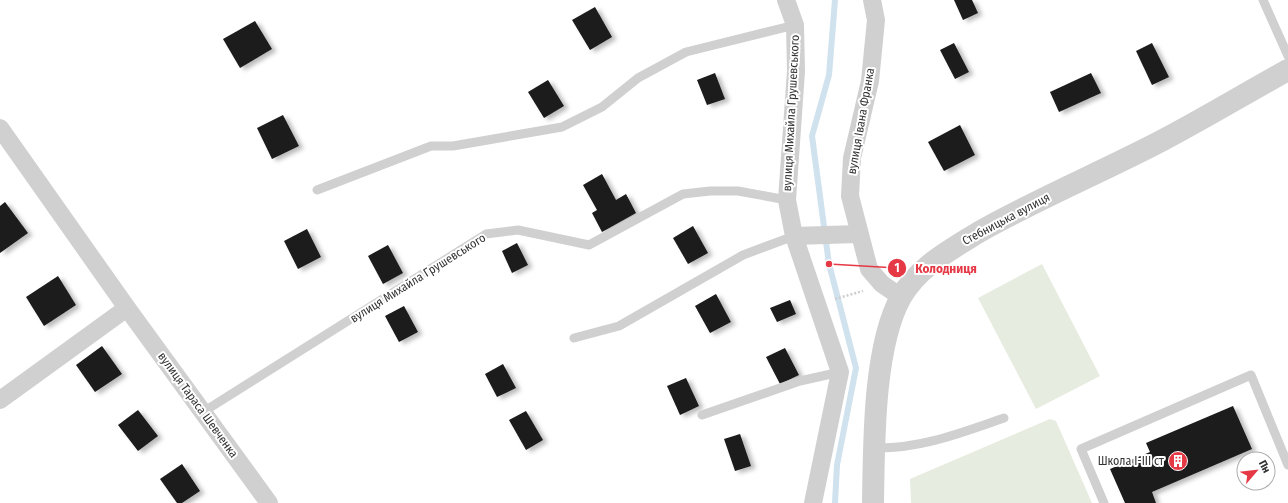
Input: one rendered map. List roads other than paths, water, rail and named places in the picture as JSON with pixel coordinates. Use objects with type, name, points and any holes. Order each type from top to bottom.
[{"type":"street","name":"вулиця Михайла Грушевського","points":[[786,0],[795,26],[796,71],[787,200],[794,236],[840,372]]},
{"type":"street","name":"вулиця Івана Франка","points":[[872,0],[876,20],[870,80],[852,158],[850,196],[858,234],[869,269],[882,284],[901,297]]},
{"type":"street","name":"Стебницька вулиця","points":[[873,503],[874,448],[880,375],[885,348],[892,318],[901,297],[916,276],[947,251],[1014,212],[1163,140],[1288,70]]},
{"type":"street","name":"вулиця Тараса Шевченка","points":[[0,128],[126,308],[269,503]]},
{"type":"street","points":[[794,236],[858,234]]},
{"type":"street","points":[[0,400],[126,308]]},
{"type":"street","points":[[813,503],[840,372]]},
{"type":"lane","points":[[1263,0],[1288,56]]},
{"type":"lane","name":"вулиця Михайла Грушевського","points":[[317,190],[431,146],[454,146],[562,127],[602,107],[638,78],[686,52],[795,26]]},
{"type":"lane","name":"вулиця Михайла Грушевського","points":[[203,412],[486,234],[518,230],[589,245],[683,194],[710,191],[738,191],[787,200]]},
{"type":"lane","points":[[574,338],[619,326],[743,255],[794,236]]},
{"type":"lane","points":[[702,415],[800,381],[840,372]]},
{"type":"lane","points":[[1104,503],[1081,448],[1251,375],[1288,465]]},
{"type":"lane","points":[[874,448],[889,448],[921,444],[948,437],[1004,418]]},
{"type":"waterway","points":[[835,0],[829,75],[812,136],[829,264],[856,368],[837,465],[835,503]]},
{"type":"place","name":"Колодниця","points":[[829,264]]},
{"type":"place","name":"Школа І-ІІІ ст","points":[[1178,461]]}]
